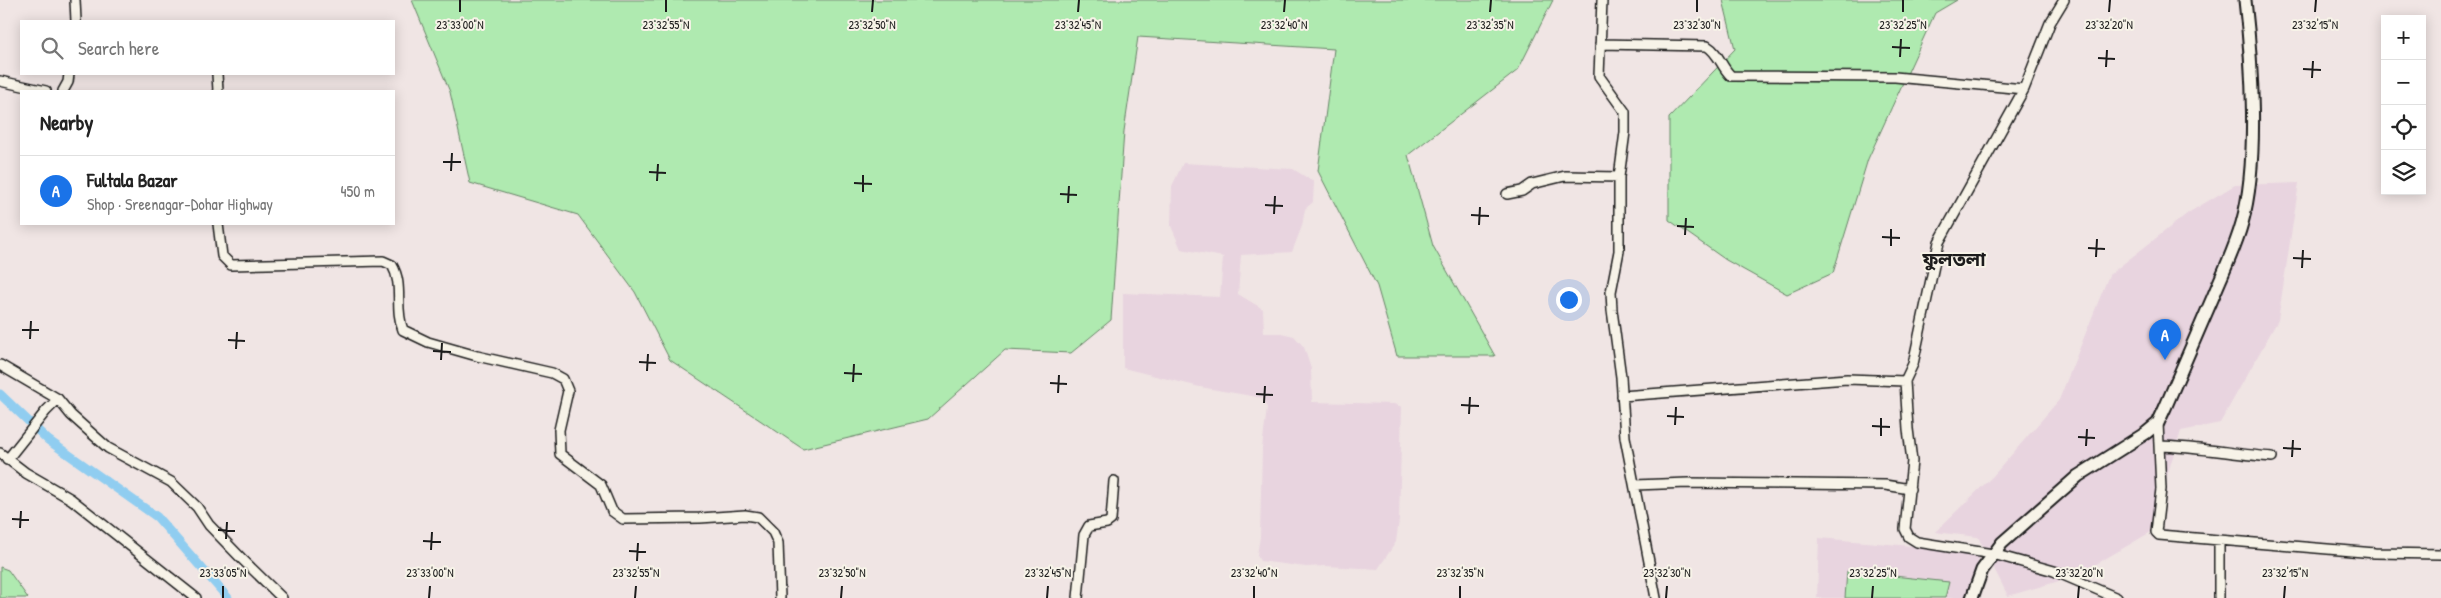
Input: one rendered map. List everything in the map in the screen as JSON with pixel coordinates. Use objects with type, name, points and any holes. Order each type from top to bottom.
[{"type":"main road","points":[[1972,598],[1982,570],[1993,554],[2078,476],[2146,433],[2158,423],[2231,257],[2243,222],[2249,178],[2252,130],[2249,36],[2245,0]]},
{"type":"street","points":[[75,0],[76,20]]},
{"type":"street","points":[[1602,0],[1599,76],[1625,112],[1625,132],[1619,177],[1619,252],[1611,292],[1622,396],[1624,437],[1656,598]]},
{"type":"street","points":[[2064,0],[2050,24],[2024,89],[1939,242],[1913,364],[1905,381],[1912,461],[1905,529],[1909,537],[1917,542],[1993,554],[2054,571],[2117,598]]},
{"type":"street","points":[[1600,44],[1707,46],[1714,50],[1725,71],[1731,76],[1895,77],[2024,89]]},
{"type":"street","points":[[64,90],[69,75]]},
{"type":"street","points":[[217,75],[218,90]]},
{"type":"street","points":[[0,81],[41,90]]},
{"type":"street","points":[[1507,194],[1522,191],[1532,184],[1565,176],[1619,177]]},
{"type":"street","points":[[218,225],[222,256],[231,264],[383,261],[392,265],[398,281],[398,315],[403,330],[428,342],[477,356],[536,368],[560,377],[565,382],[568,391],[560,423],[558,442],[560,454],[601,485],[612,511],[622,519],[700,518],[745,515],[758,517],[773,532],[778,543],[780,598]]},
{"type":"street","points":[[0,365],[58,399],[71,416],[108,448],[171,482],[197,507],[209,525],[234,552],[282,598]]},
{"type":"street","points":[[1622,396],[1847,379],[1905,381]]},
{"type":"street","points":[[7,460],[46,411],[58,399]]},
{"type":"street","points":[[2158,423],[2161,489],[2157,534],[2375,553],[2441,554]]},
{"type":"street","points":[[2159,446],[2193,447],[2219,452],[2272,457]]},
{"type":"street","points":[[0,453],[7,460],[71,500],[196,598]]},
{"type":"street","points":[[1078,598],[1084,535],[1089,526],[1107,523],[1111,520],[1114,481]]},
{"type":"street","points":[[1635,486],[1688,483],[1885,486],[1910,489]]},
{"type":"street","points":[[2219,540],[2219,598]]},
{"type":"shaded area","points":[[1183,163],[1293,169],[1314,182],[1313,202],[1305,209],[1302,226],[1292,252],[1241,255],[1238,294],[1263,309],[1264,333],[1281,333],[1294,336],[1304,347],[1311,369],[1312,402],[1394,404],[1402,407],[1399,520],[1396,542],[1378,569],[1326,566],[1306,567],[1260,561],[1257,555],[1260,537],[1262,448],[1267,408],[1263,398],[1200,387],[1123,368],[1123,293],[1220,297],[1223,257],[1181,249],[1171,226],[1172,186]]},
{"type":"shaded area","points":[[2299,183],[2278,320],[2220,423],[2181,431],[2149,533],[2076,576],[2008,596],[1978,537],[1935,532],[1993,476],[2059,400],[2109,275],[2188,213],[2235,185]]},
{"type":"shaded area","points":[[1819,538],[1981,552],[1967,598],[1817,598]]},
{"type":"green space","points":[[412,0],[1553,0],[1518,70],[1408,155],[1433,246],[1495,356],[1397,356],[1377,286],[1318,171],[1334,49],[1138,37],[1124,131],[1111,320],[1071,353],[1005,350],[928,419],[803,449],[670,360],[635,292],[578,215],[470,183],[450,92]]},
{"type":"green space","points":[[1723,0],[1957,0],[1935,13],[1868,159],[1833,273],[1787,294],[1726,260],[1669,220],[1669,118],[1735,49]]},
{"type":"green space","points":[[0,567],[8,570],[28,598],[0,598]]},
{"type":"green space","points":[[1847,571],[1949,582],[1945,598],[1845,598]]},
{"type":"waterway","points":[[0,394],[48,440],[157,517],[228,598]]},
{"type":"place","name":"Fultala Bazar","points":[[2165,360]]},
{"type":"district","name":"ফুলতলা","points":[[1954,259]]}]
